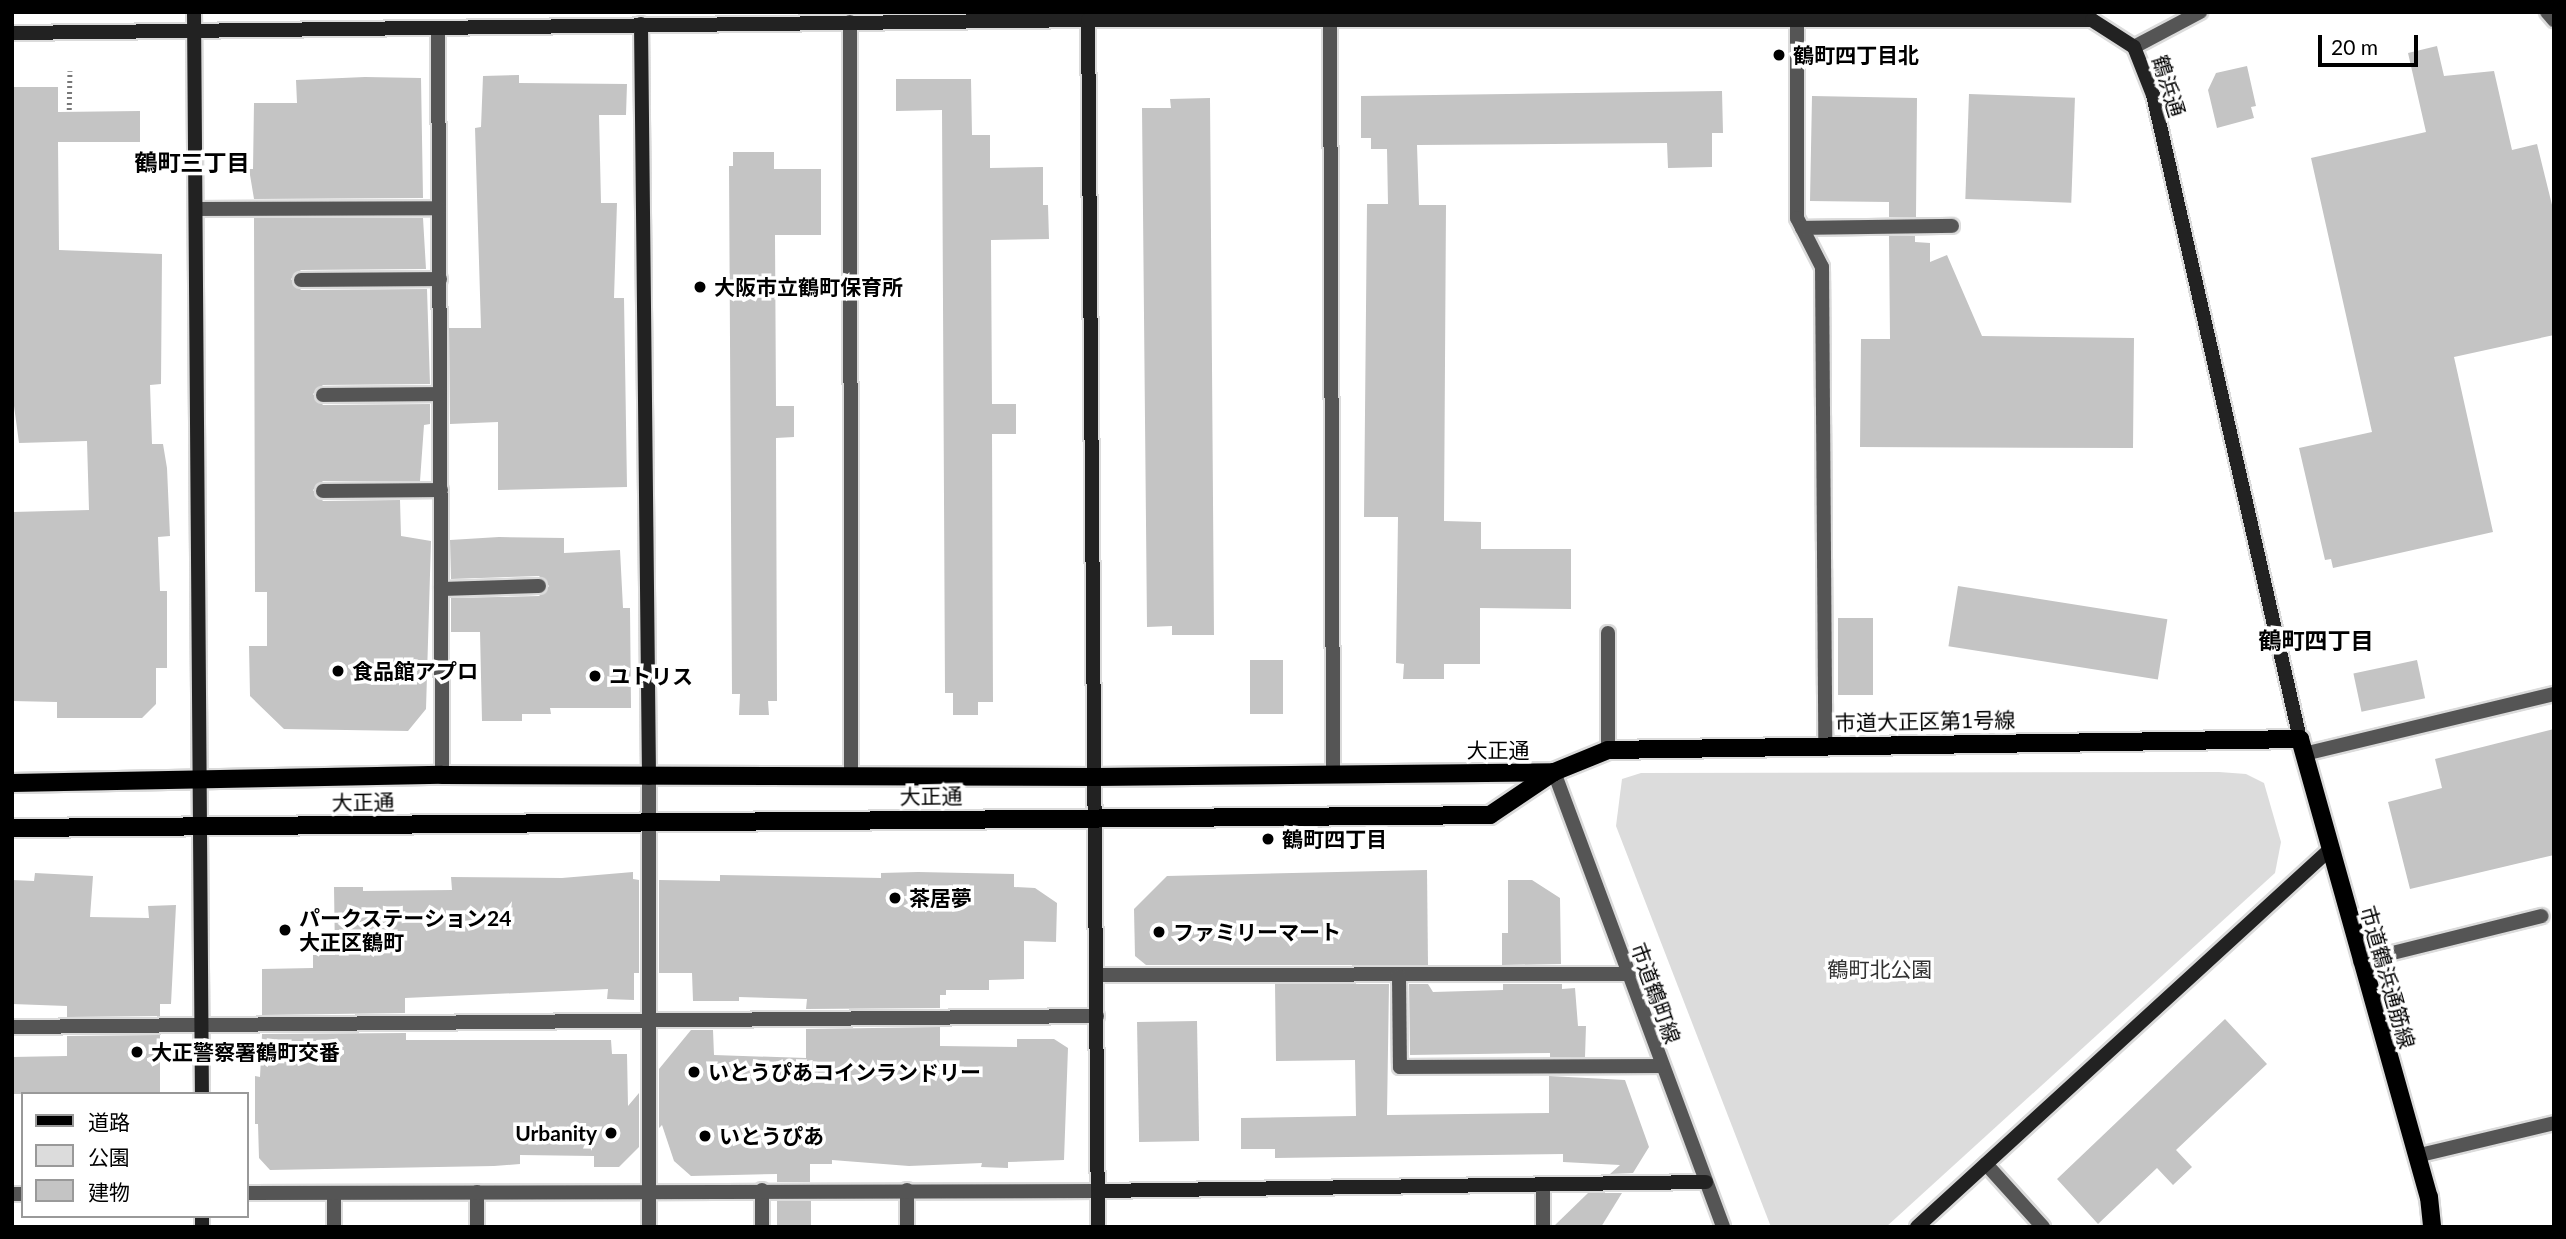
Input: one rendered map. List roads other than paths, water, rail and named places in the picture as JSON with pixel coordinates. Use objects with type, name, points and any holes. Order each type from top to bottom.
[{"type":"main road","name":"市道大正区第1号線","points":[[1554,772],[1608,750],[1825,746],[2302,746]]},
{"type":"main road","name":"市道鶴浜通筋線","points":[[2302,746],[2328,851],[2416,1156],[2432,1227]]},
{"type":"main road","name":"大正通","points":[[12,783],[442,775],[649,778],[1096,777],[1333,772],[1554,772]]},
{"type":"main road","name":"大正通","points":[[12,828],[1490,815],[1554,772]]},
{"type":"street","points":[[194,12],[202,1092]]},
{"type":"street","points":[[2134,47],[2200,12]]},
{"type":"street","points":[[2547,12],[2554,20]]},
{"type":"street","points":[[1088,16],[1098,1227]]},
{"type":"street","name":"鶴浜通","points":[[12,33],[850,22],[1088,16],[1331,21],[2021,16],[2092,20],[2134,47],[2153,95],[2302,746]]},
{"type":"street","points":[[1797,19],[1797,218],[1822,267],[1825,746]]},
{"type":"street","points":[[1331,21],[1333,772]]},
{"type":"street","points":[[850,22],[851,777]]},
{"type":"street","points":[[641,24],[649,778],[649,1227]]},
{"type":"street","points":[[438,28],[442,775]]},
{"type":"street","points":[[197,209],[439,208]]},
{"type":"street","points":[[1802,228],[1952,226]]},
{"type":"street","points":[[301,280],[440,279]]},
{"type":"street","points":[[323,395],[440,394]]},
{"type":"street","points":[[323,491],[441,490]]},
{"type":"street","points":[[442,589],[539,586]]},
{"type":"street","points":[[1608,633],[1608,750]]},
{"type":"street","points":[[2302,746],[2554,694]]},
{"type":"street","name":"市道鶴町線","points":[[1554,772],[1723,1227]]},
{"type":"street","points":[[1917,1227],[2328,851]]},
{"type":"street","points":[[2360,961],[2542,916]]},
{"type":"street","points":[[1097,975],[1627,974]]},
{"type":"street","points":[[1399,976],[1400,1067],[1661,1066]]},
{"type":"street","points":[[12,1027],[1097,1016]]},
{"type":"street","points":[[2416,1156],[2554,1123]]},
{"type":"street","points":[[1986,1164],[2043,1227]]},
{"type":"street","points":[[248,1193],[1098,1191],[1706,1182]]},
{"type":"street","points":[[1543,1185],[1543,1227]]},
{"type":"street","points":[[762,1190],[762,1227]]},
{"type":"street","points":[[907,1190],[907,1227]]},
{"type":"street","points":[[477,1192],[477,1227]]},
{"type":"street","points":[[334,1193],[334,1227]]},
{"type":"place","name":"鶴町四丁目北","points":[[1779,55]]},
{"type":"place","name":"大阪市立鶴町保育所","points":[[700,287]]},
{"type":"place","name":"食品館アプロ","points":[[338,671]]},
{"type":"place","name":"ユトリス","points":[[595,676]]},
{"type":"place","name":"鶴町四丁目","points":[[1268,839]]},
{"type":"place","name":"茶居夢","points":[[895,898]]},
{"type":"place","name":"パークステーション24 大正区鶴町","points":[[285,930]]},
{"type":"place","name":"ファミリーマート","points":[[1159,932]]},
{"type":"place","name":"大正警察署鶴町交番","points":[[137,1052]]},
{"type":"place","name":"いとうぴあコインランドリー","points":[[694,1072]]},
{"type":"place","name":"Urbanity","points":[[611,1133]]},
{"type":"place","name":"いとうぴあ","points":[[705,1136]]},
{"type":"district","name":"鶴町三丁目","points":[[192,162]]},
{"type":"district","name":"鶴町四丁目","points":[[2316,640]]},
{"type":"park label","name":"鶴町北公園","points":[[1880,969]]}]
